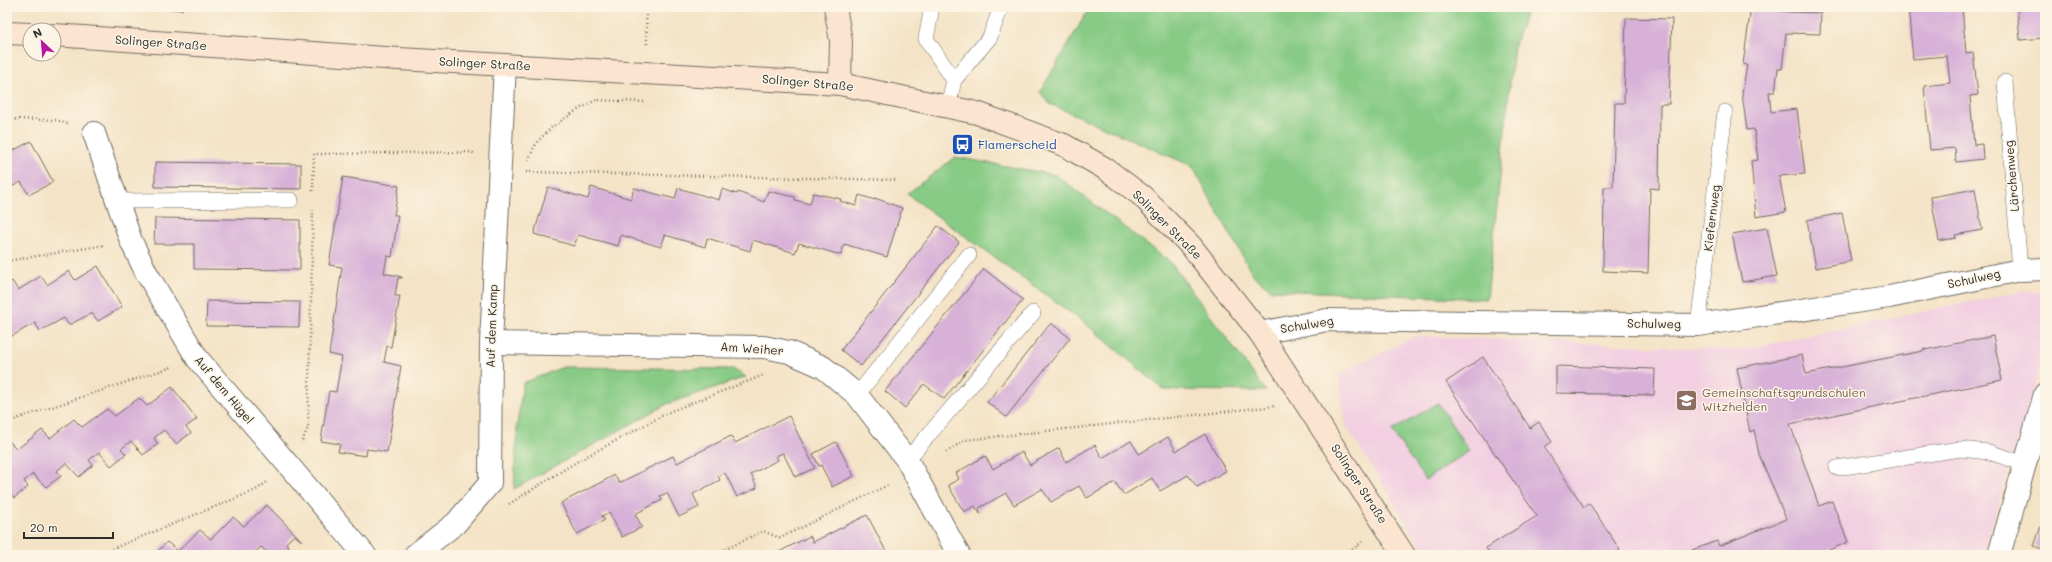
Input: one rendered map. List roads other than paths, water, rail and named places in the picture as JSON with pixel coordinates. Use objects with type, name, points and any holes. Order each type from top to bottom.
[{"type":"main road","points":[[835,7],[841,41],[840,84]]},
{"type":"main road","points":[[7,33],[22,34]]},
{"type":"main road","name":"Solinger Straße","points":[[62,36],[505,65],[840,84],[977,113],[1064,145],[1106,169],[1142,196],[1191,246],[1260,333],[1404,555]]},
{"type":"street","name":"Auf dem Kamp","points":[[415,555],[456,524],[490,483],[490,343],[505,65]]},
{"type":"street","name":"Auf dem Hügel","points":[[94,133],[117,201],[132,241],[146,272],[196,358],[365,555]]},
{"type":"street","name":"Schulweg","points":[[1260,333],[1327,320],[1698,325],[1889,297],[2020,270],[2045,269]]},
{"type":"street","name":"Am Weiher","points":[[490,343],[764,347],[789,352],[823,367],[858,395],[910,466],[959,555]]},
{"type":"street","points":[[1999,555],[2033,456],[2045,394]]},
{"type":"lane","points":[[932,7],[926,40],[954,80]]},
{"type":"lane","points":[[948,107],[954,80],[990,37],[1001,7]]},
{"type":"lane","name":"Lärchenweg","points":[[2005,82],[2020,270]]},
{"type":"lane","name":"Kiefernweg","points":[[1698,325],[1725,112]]},
{"type":"lane","points":[[117,201],[292,200]]},
{"type":"lane","points":[[858,395],[969,255]]},
{"type":"lane","points":[[910,466],[1033,313]]},
{"type":"lane","points":[[1837,468],[1960,449],[2033,456]]},
{"type":"place","name":"Flamerscheid","points":[[963,145]]},
{"type":"place","name":"Gemeinschaftsgrundschulen Witzhelden","points":[[1686,400]]}]
